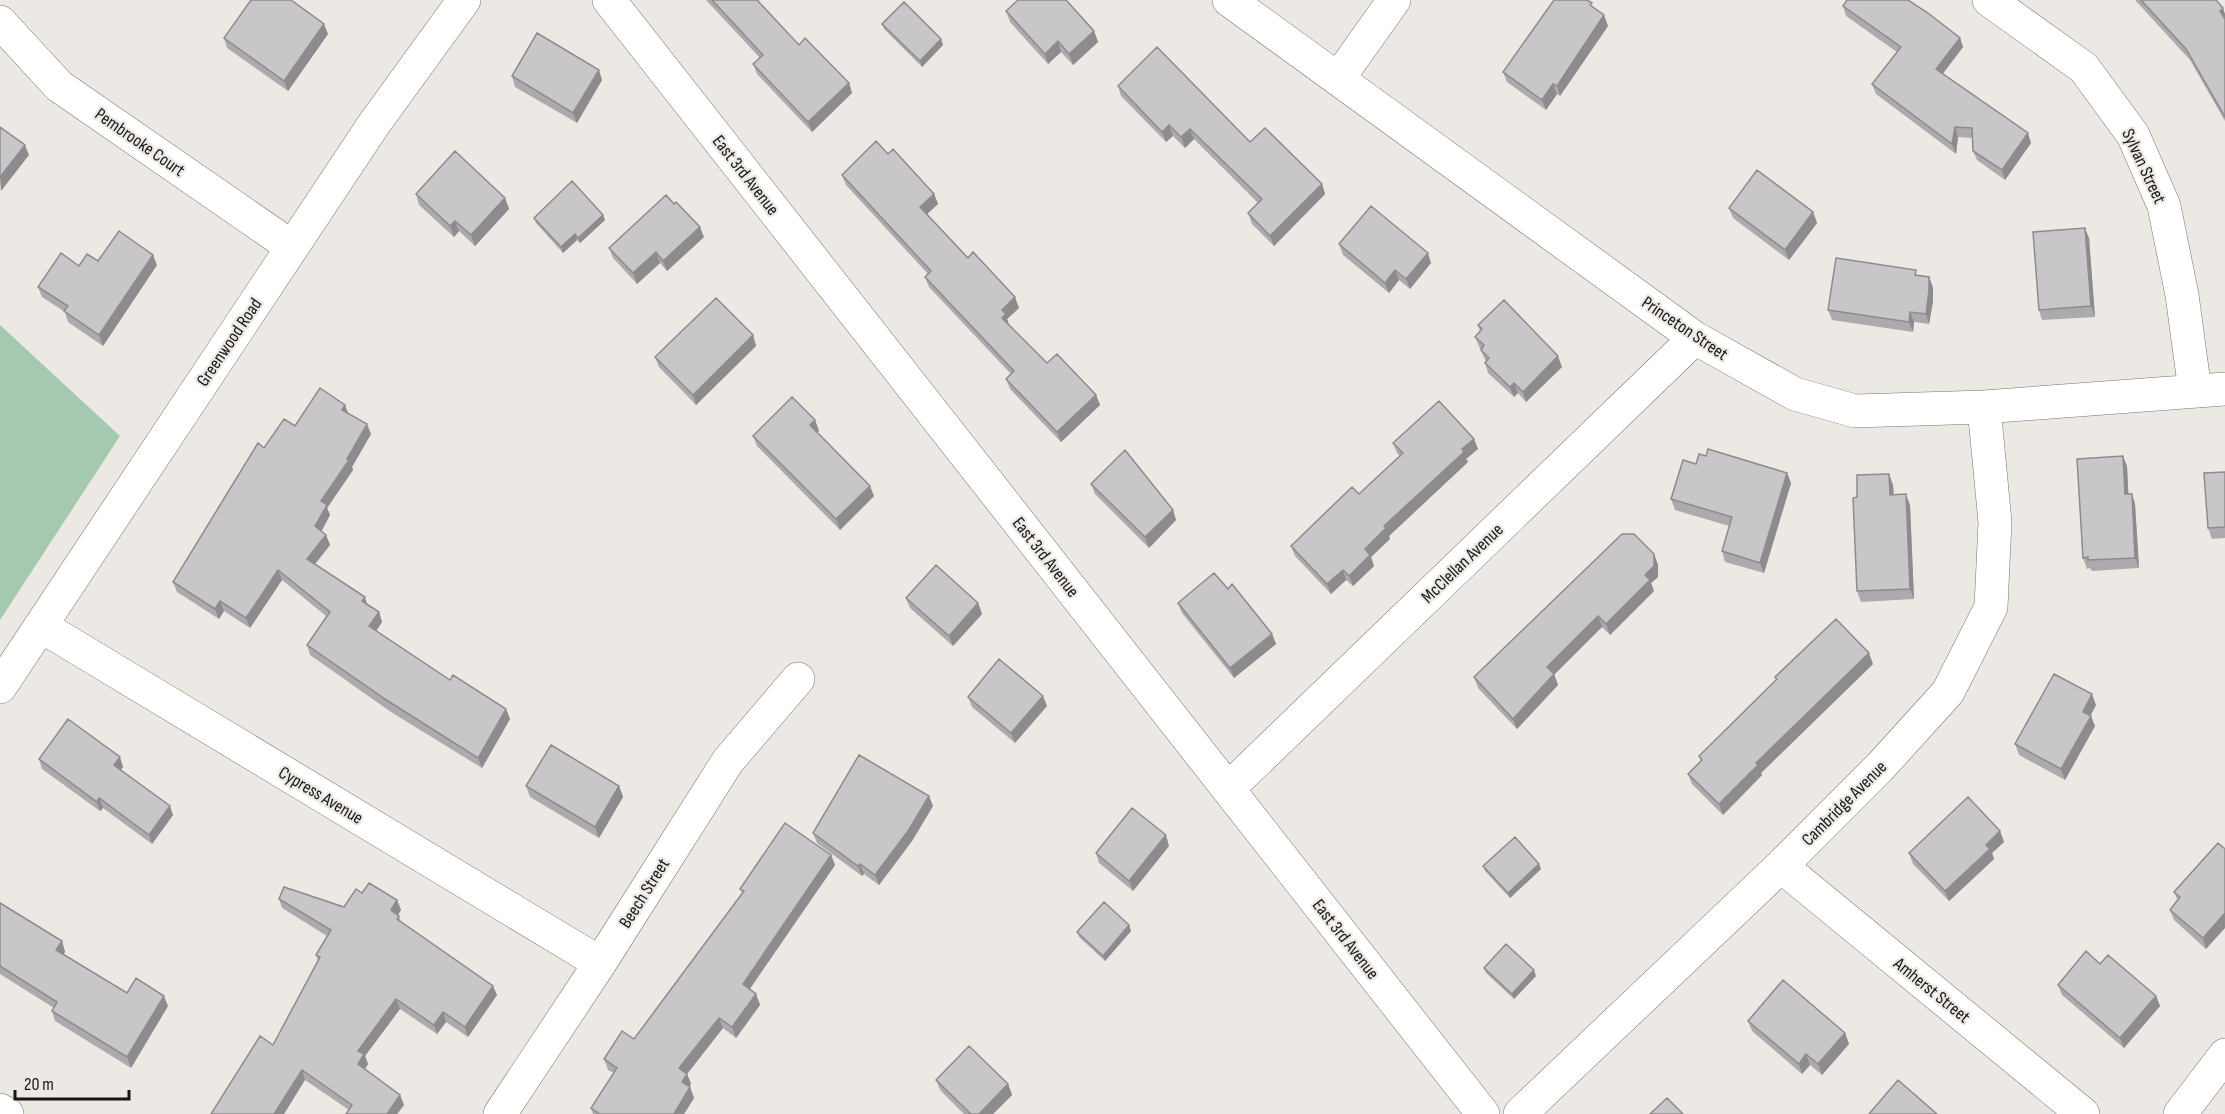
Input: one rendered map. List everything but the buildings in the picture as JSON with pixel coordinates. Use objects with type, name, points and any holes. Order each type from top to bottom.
[{"type":"street","name":"Greenwood Road","points":[[0,687],[374,124],[464,0]]},
{"type":"street","name":"East 3rd Avenue","points":[[609,0],[1483,1114]]},
{"type":"street","name":"Princeton Street","points":[[1229,0],[1695,338],[1795,394],[1855,411],[1984,406],[2210,390]]},
{"type":"street","points":[[1338,79],[1394,0]]},
{"type":"street","name":"Sylvan Street","points":[[1989,0],[2084,68],[2133,135],[2164,206],[2182,295],[2210,390]]},
{"type":"street","name":"Pembrooke Court","points":[[0,22],[59,86],[292,247]]},
{"type":"street","name":"McClellan Avenue","points":[[1229,788],[1695,338]]},
{"type":"street","name":"Cambridge Avenue","points":[[1520,1114],[1781,866],[1880,767],[1948,692],[1991,607],[1995,522],[1984,406]]},
{"type":"street","name":"Cypress Avenue","points":[[41,626],[600,963]]},
{"type":"street","name":"Beech Street","points":[[500,1114],[600,963],[728,761],[798,679]]},
{"type":"street","name":"Amherst Street","points":[[1781,866],[2083,1114]]},
{"type":"street","points":[[2180,1114],[2225,1055]]},
{"type":"street","points":[[0,1110],[7,1114]]},
{"type":"green space","points":[[0,325],[120,436],[0,620]]}]
